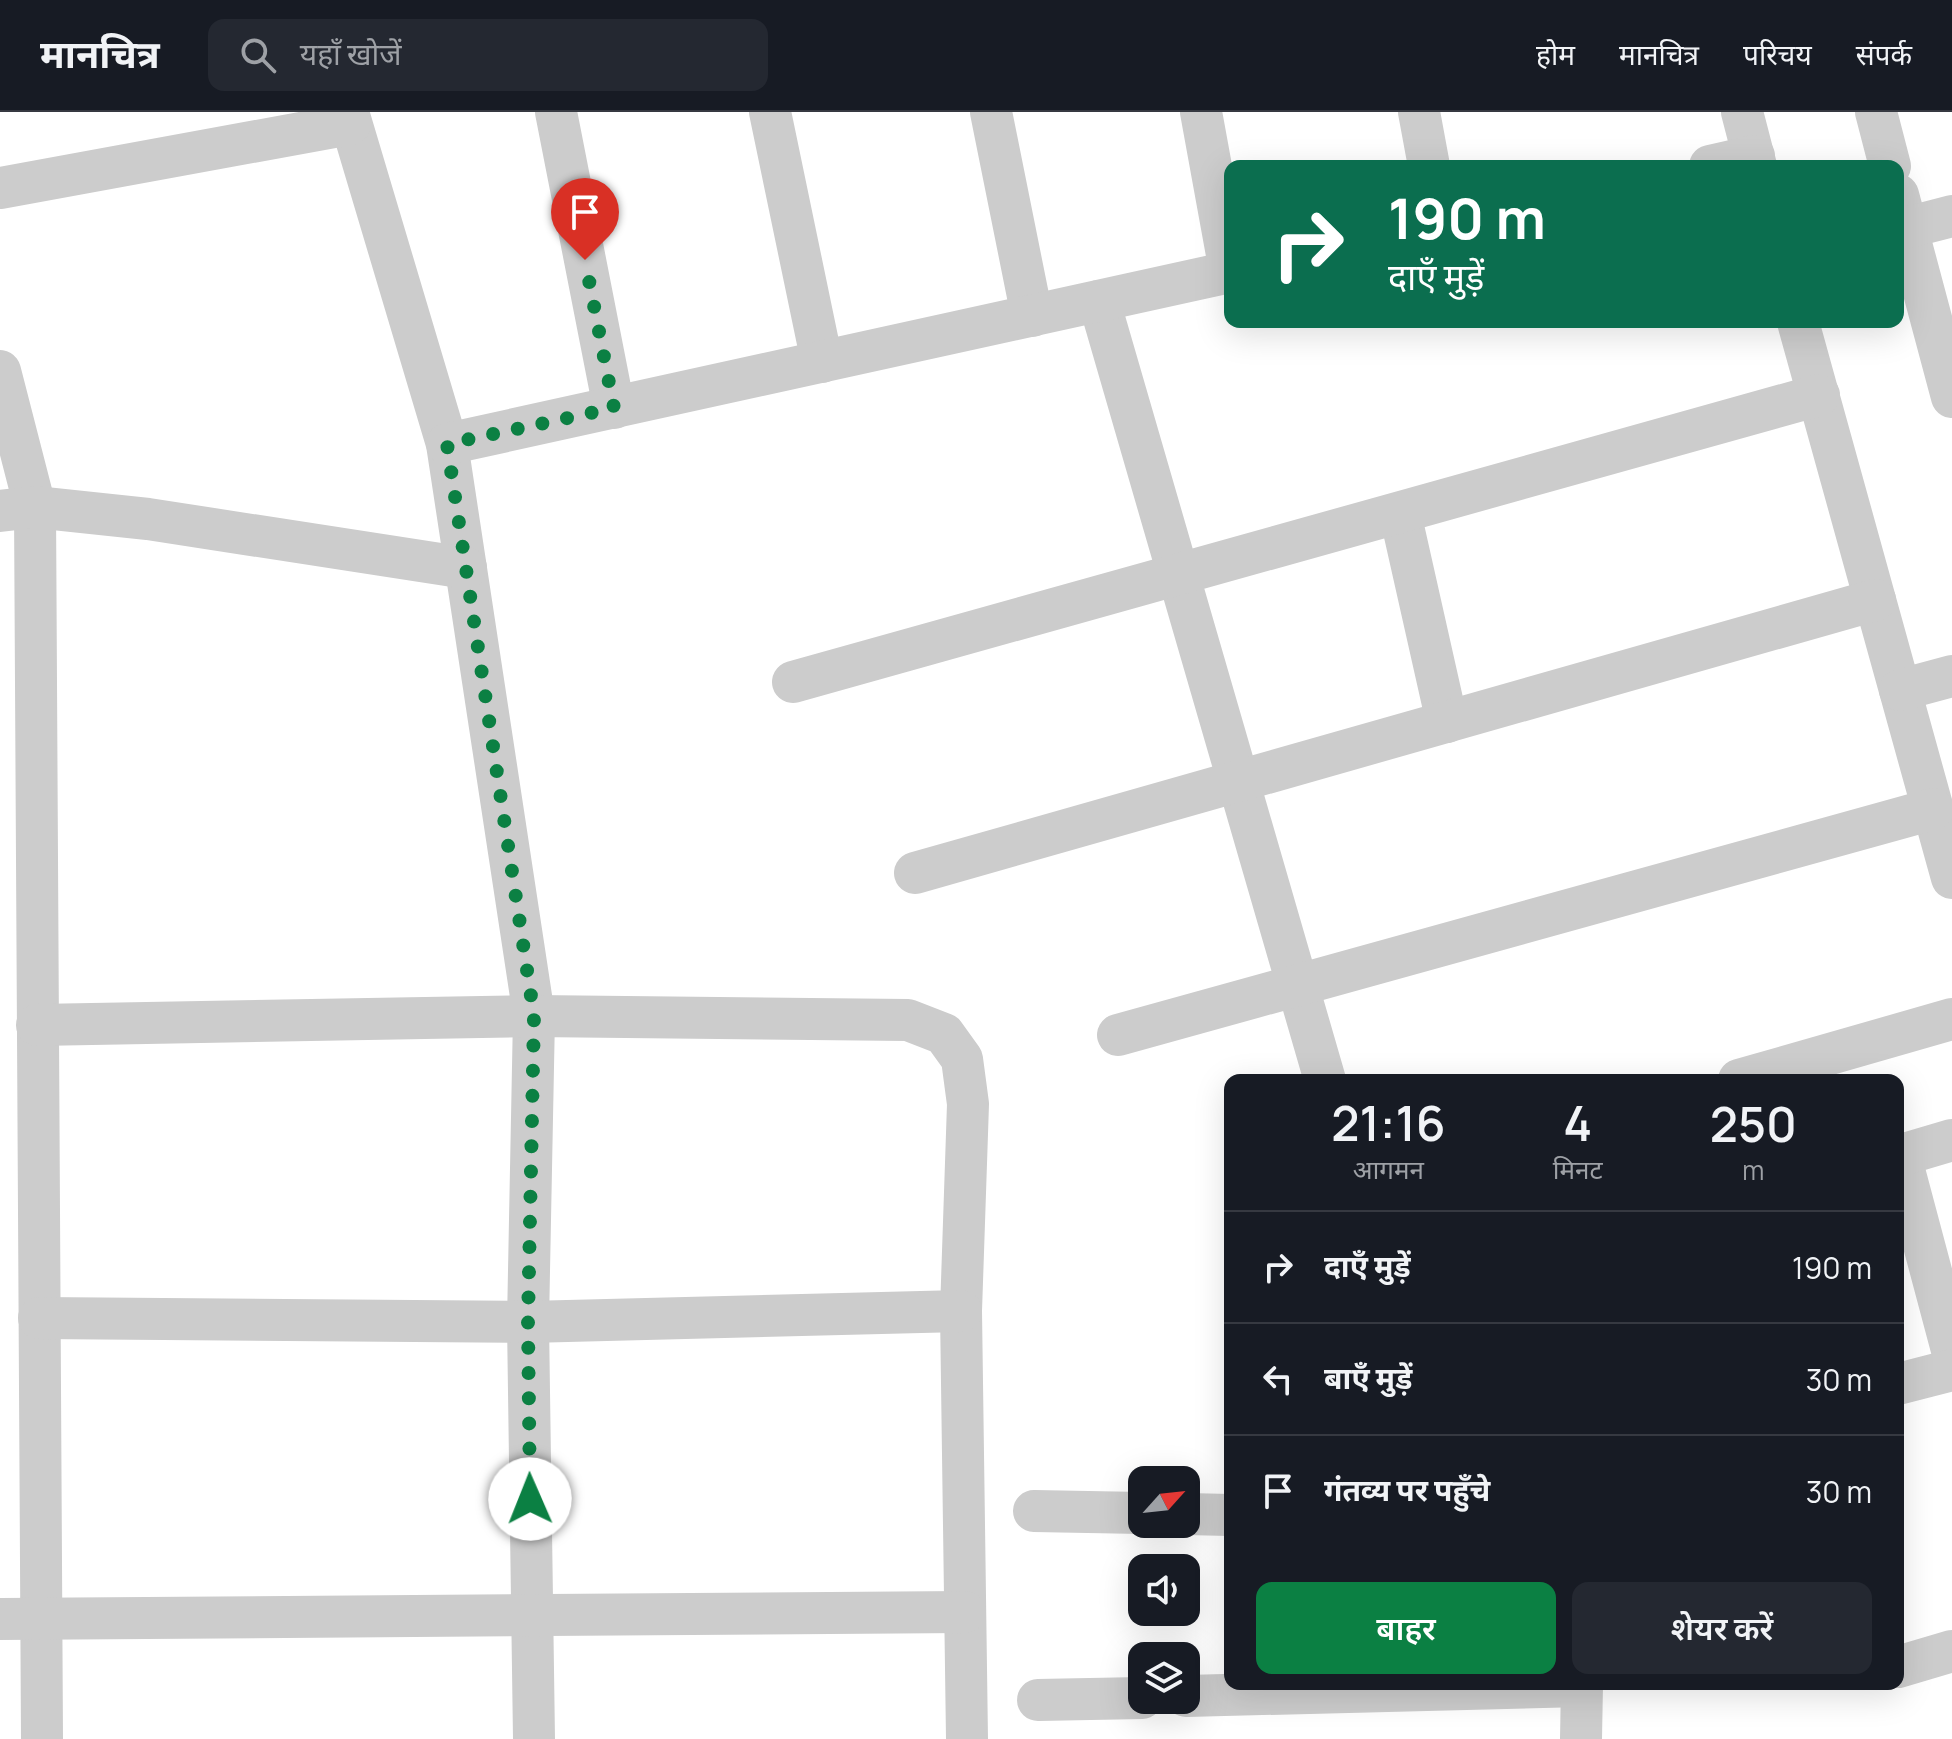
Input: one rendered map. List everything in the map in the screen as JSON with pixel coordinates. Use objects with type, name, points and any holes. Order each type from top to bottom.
[{"type":"street","points":[[556,112],[614,408]]},
{"type":"street","points":[[770,112],[822,362]]},
{"type":"street","points":[[991,112],[1032,316]]},
{"type":"street","points":[[1201,112],[1224,238]]},
{"type":"street","points":[[1419,112],[1428,160]]},
{"type":"street","points":[[1742,112],[1755,160]]},
{"type":"street","points":[[1876,112],[1888,160]]},
{"type":"street","points":[[0,188],[349,118],[447,444],[534,1016],[528,1322],[534,1739]]},
{"type":"street","points":[[1904,218],[1952,216]]},
{"type":"street","points":[[1904,229],[1952,397]]},
{"type":"street","points":[[447,444],[1224,272]]},
{"type":"street","points":[[1099,301],[1323,1074]]},
{"type":"street","points":[[1800,328],[1952,878]]},
{"type":"street","points":[[0,371],[17,509],[37,1025],[39,1318],[20,1619],[42,1739]]},
{"type":"street","points":[[793,682],[1819,395]]},
{"type":"street","points":[[17,509],[148,519],[466,568]]},
{"type":"street","points":[[1400,513],[1447,722]]},
{"type":"street","points":[[915,873],[1875,600]]},
{"type":"street","points":[[1900,690],[1952,676]]},
{"type":"street","points":[[1118,1035],[1933,809]]},
{"type":"street","points":[[37,1025],[534,1016],[908,1020],[944,1034],[962,1059],[968,1104],[961,1311],[967,1739]]},
{"type":"street","points":[[1760,1074],[1952,1019]]},
{"type":"street","points":[[1904,1154],[1952,1140]]},
{"type":"street","points":[[1904,1173],[1952,1350]]},
{"type":"street","points":[[39,1318],[528,1322],[961,1311]]},
{"type":"street","points":[[1904,1382],[1952,1370]]},
{"type":"street","points":[[1034,1511],[1128,1513]]},
{"type":"street","points":[[1200,1514],[1224,1515]]},
{"type":"street","points":[[20,1619],[965,1612]]},
{"type":"street","points":[[1904,1665],[1952,1651]]},
{"type":"street","points":[[1200,1696],[1402,1690]]},
{"type":"street","points":[[1581,1739],[1582,1690]]},
{"type":"street","points":[[1038,1700],[1128,1698]]},
{"type":"route","points":[[530,1499],[528,1322],[534,1016],[447,444],[614,408],[585,260]]}]
